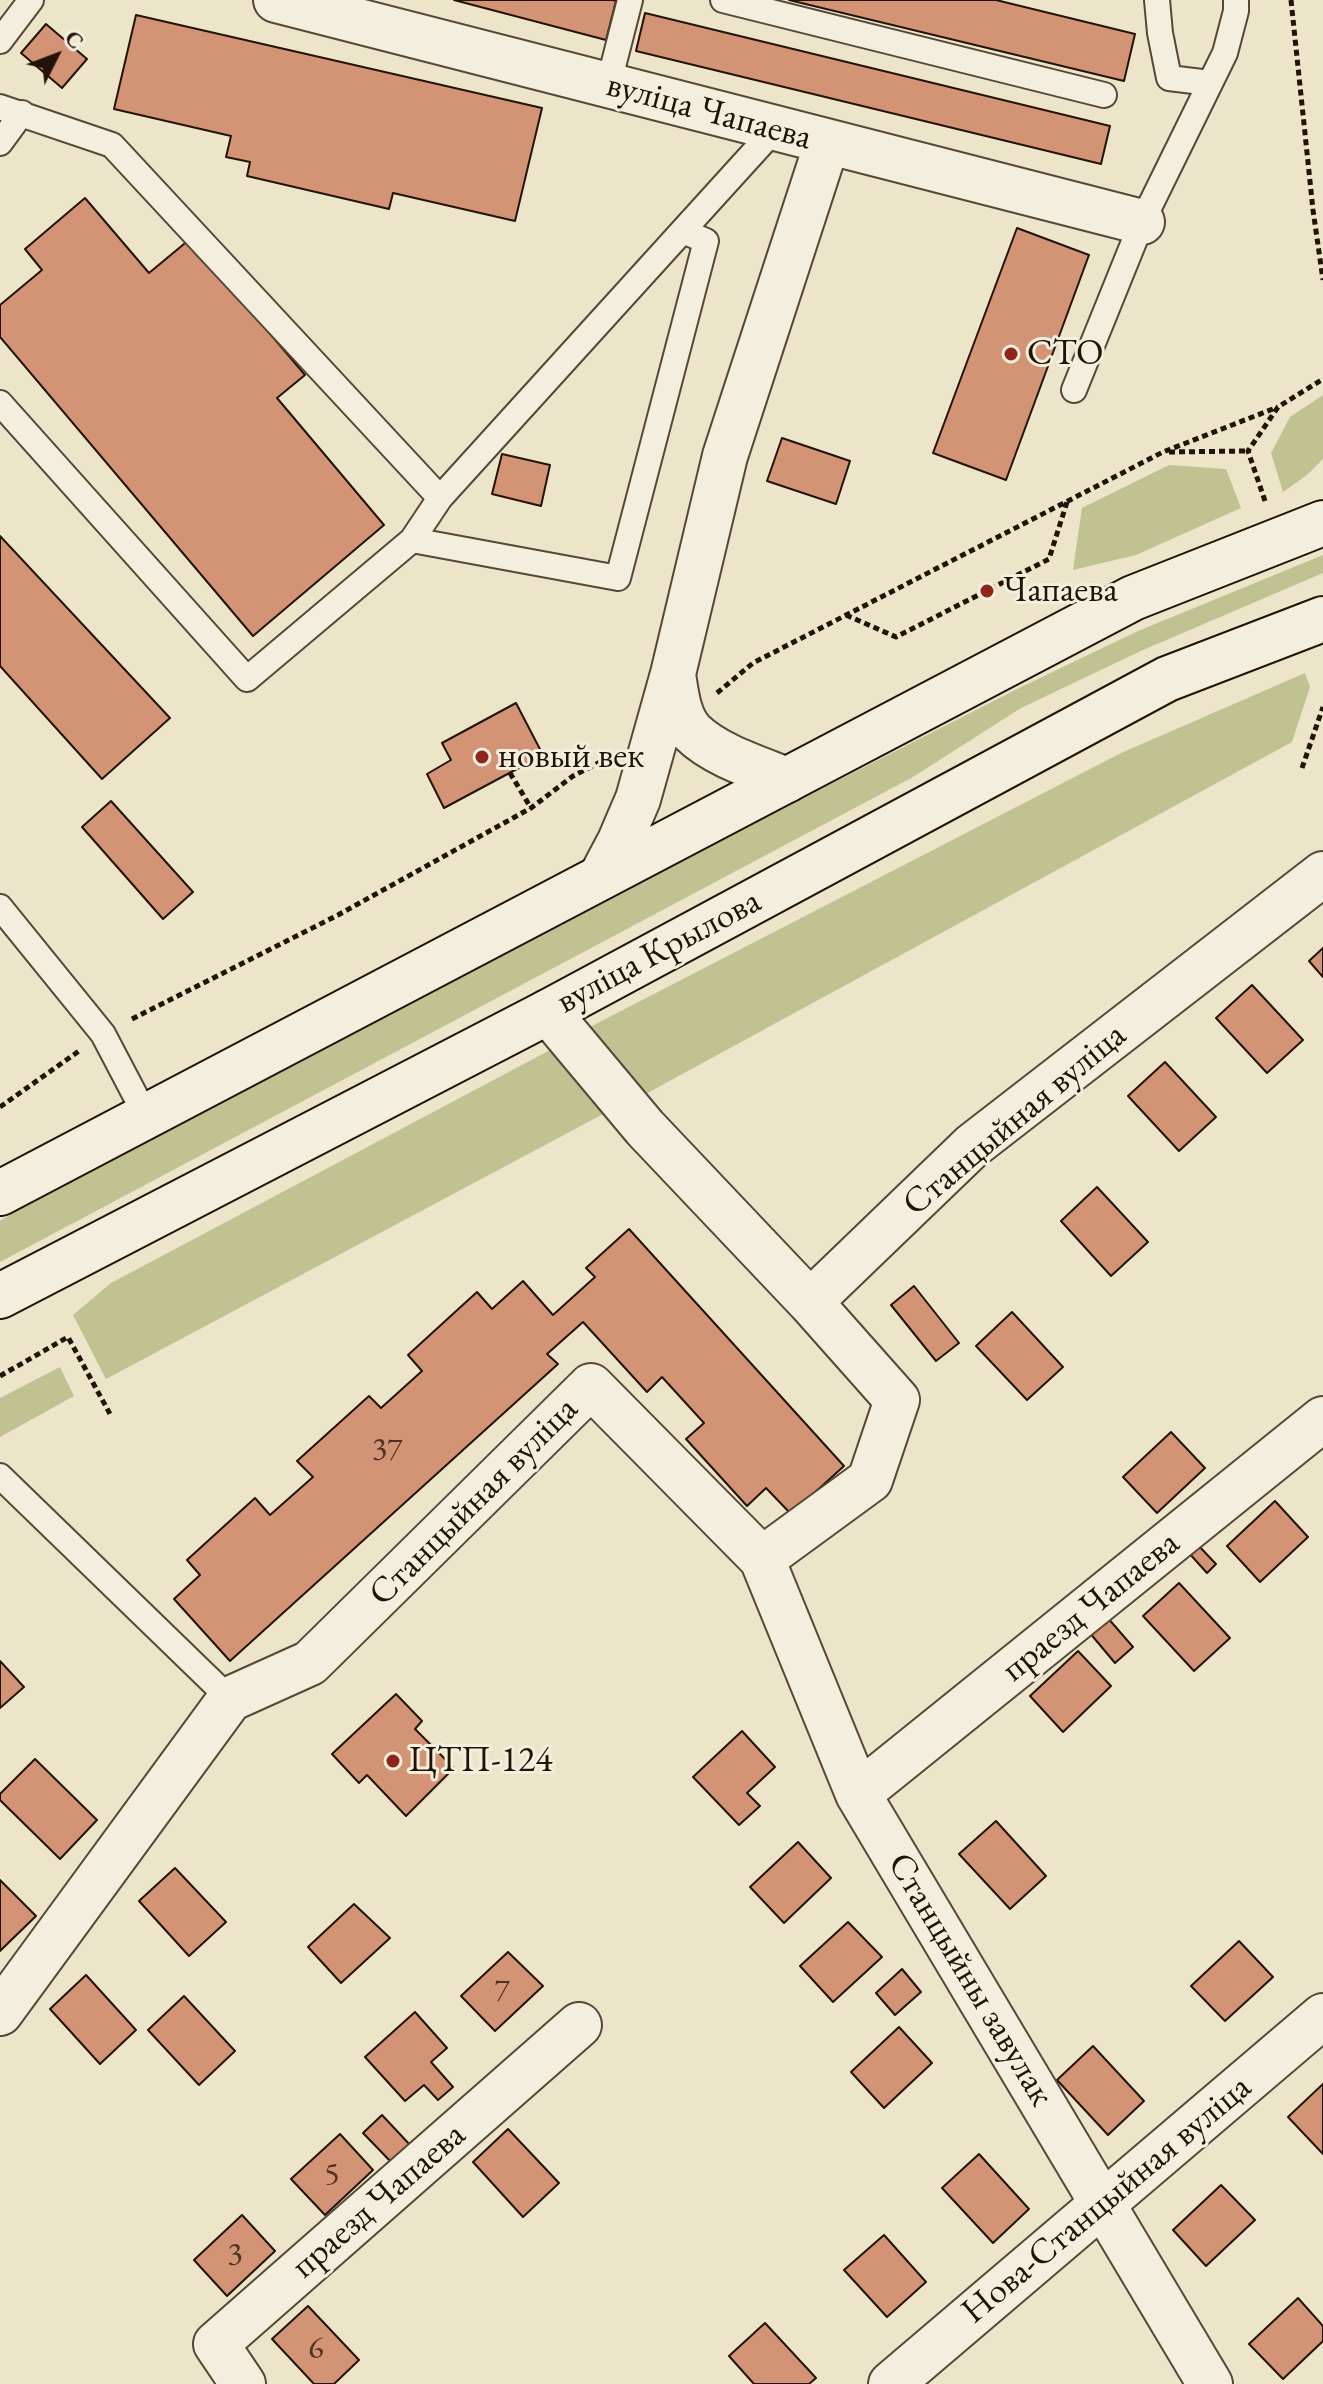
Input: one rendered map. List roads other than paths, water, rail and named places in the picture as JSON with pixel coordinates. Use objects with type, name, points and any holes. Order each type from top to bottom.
[{"type":"street","name":"вуліца Чапаева","points":[[276,0],[1142,222]]},
{"type":"street","points":[[601,877],[638,799],[673,674],[725,456],[827,143]]},
{"type":"street","points":[[0,1193],[1133,598],[1323,523]]},
{"type":"street","name":"вуліца Крылова","points":[[0,1296],[548,1012],[1167,679],[1323,619]]},
{"type":"street","points":[[673,674],[678,703],[692,731],[721,752],[787,780]]},
{"type":"street","name":"Станцыйная вуліца","points":[[810,1302],[972,1146],[1323,874]]},
{"type":"street","points":[[548,1012],[645,1128],[810,1302],[897,1400],[870,1480],[762,1559]]},
{"type":"street","name":"Станцыйная вуліца","points":[[0,2013],[230,1699],[310,1663],[591,1386],[762,1559]]},
{"type":"street","name":"праезд Чапаева","points":[[858,1794],[1323,1419]]},
{"type":"street","name":"Станцыйны завулак","points":[[762,1559],[858,1794],[1210,2384]]},
{"type":"street","name":"Нова-Станцыйная вуліца","points":[[891,2384],[1323,2016]]},
{"type":"street","name":"праезд Чапаева","points":[[243,2384],[216,2344],[579,2025]]},
{"type":"lane","points":[[0,41],[31,0]]},
{"type":"lane","points":[[608,86],[630,0]]},
{"type":"lane","points":[[723,0],[1104,95]]},
{"type":"lane","points":[[1157,0],[1169,78],[1210,83]]},
{"type":"lane","points":[[1074,390],[1142,222],[1225,53],[1236,0]]},
{"type":"lane","points":[[0,143],[11,110],[112,145],[440,498]]},
{"type":"lane","points":[[0,403],[247,679],[412,540],[440,498],[775,129]]},
{"type":"lane","points":[[412,540],[618,578],[706,241],[683,231]]},
{"type":"lane","points":[[0,907],[103,1034],[146,1116]]},
{"type":"lane","points":[[0,1476],[230,1699]]},
{"type":"place","name":"СТО","points":[[1011,354]]},
{"type":"place","name":"Чапаева","points":[[987,591]]},
{"type":"place","name":"новый век","points":[[482,757]]},
{"type":"place","name":"ЦТП-124","points":[[393,1761]]}]
